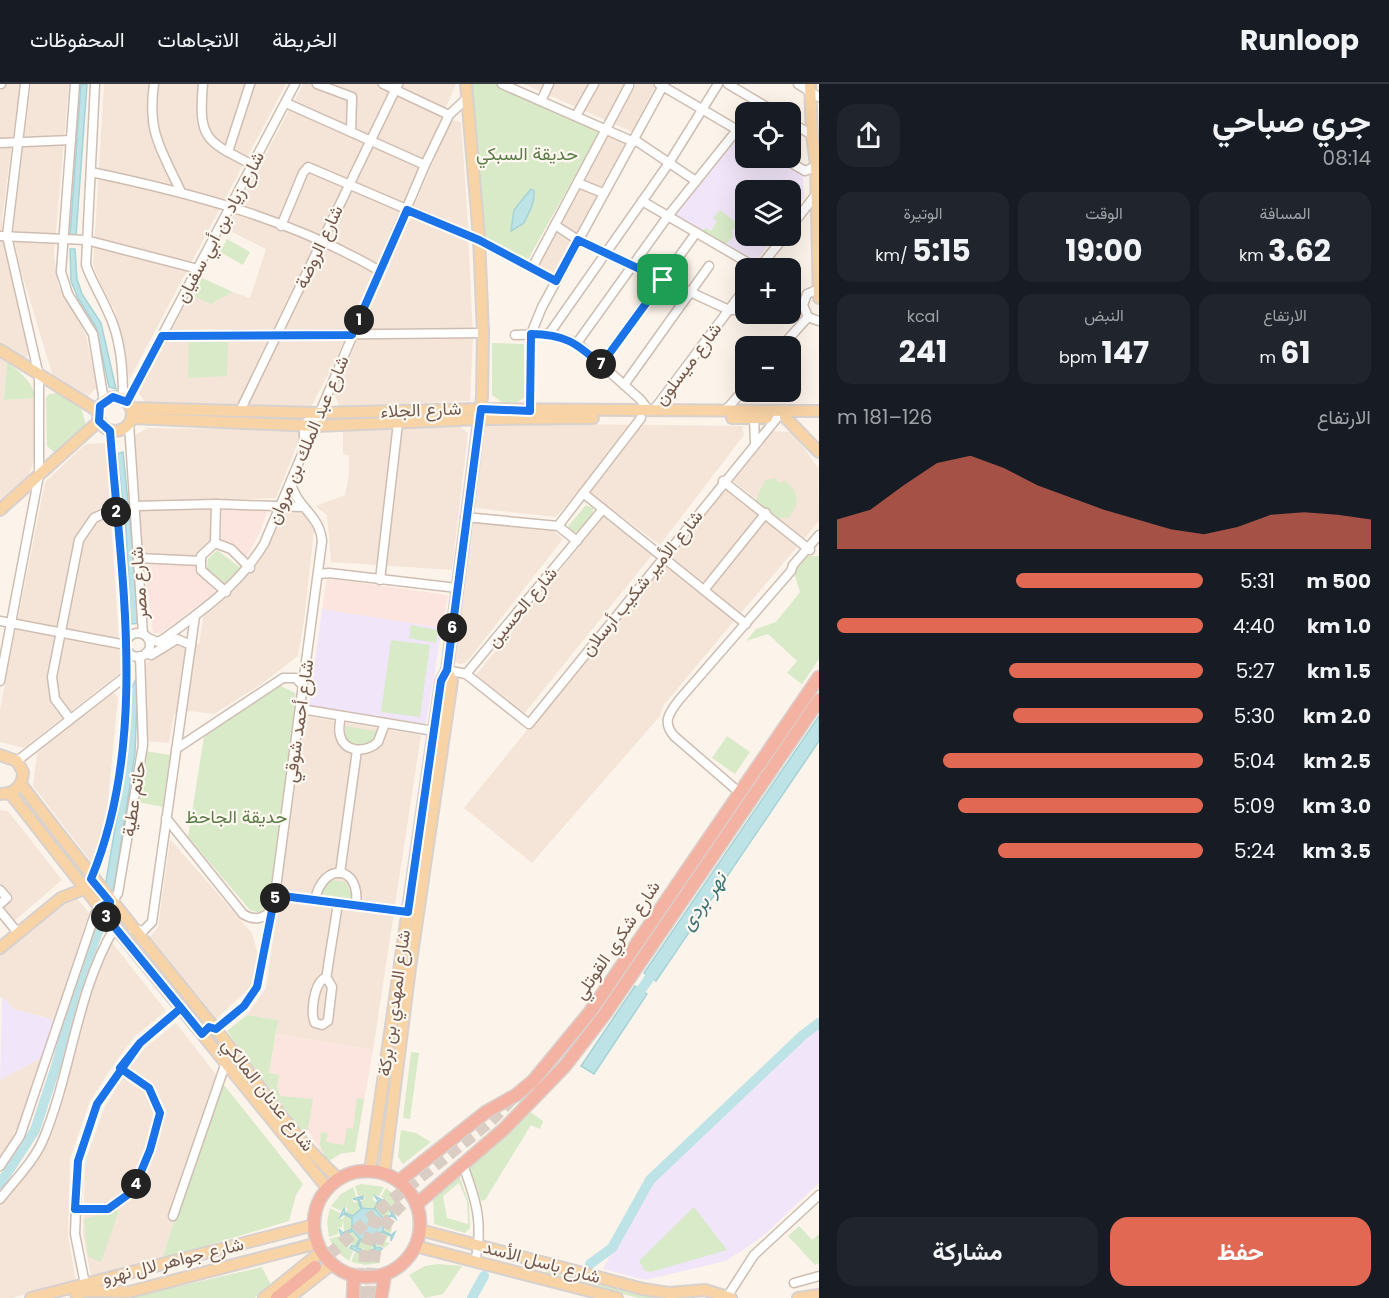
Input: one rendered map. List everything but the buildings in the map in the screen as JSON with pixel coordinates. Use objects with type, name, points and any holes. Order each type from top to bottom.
[{"type":"highway","name":"شارع شكري القوتلي","points":[[399,1181],[486,1112],[516,1095],[553,1060],[590,1012],[737,790],[819,677]]},
{"type":"highway","name":"شارع شكري القوتلي","points":[[417,1204],[504,1129],[565,1066],[605,1014],[819,700]]},
{"type":"highway","points":[[370,1171],[399,1181],[417,1204],[420,1230],[415,1246],[403,1263],[385,1274],[370,1277],[354,1275],[332,1264],[320,1247],[314,1225],[318,1206],[328,1189],[339,1179],[354,1172],[370,1171]]},
{"type":"highway","points":[[277,1298],[315,1267]]},
{"type":"highway","points":[[381,1298],[385,1274]]},
{"type":"highway","points":[[353,1298],[354,1275]]},
{"type":"main road","name":"شارع المهدي بن بركة","points":[[370,1171],[408,912],[430,802],[434,730],[441,681],[447,670],[480,414],[483,333],[479,240],[466,84]]},
{"type":"main road","points":[[813,91],[812,135],[818,165],[819,298]]},
{"type":"main road","points":[[0,350],[99,416],[110,431],[121,431],[128,410],[113,397],[104,401],[99,416],[0,510]]},
{"type":"main road","name":"شارع الجلاء","points":[[128,410],[480,414],[819,411]]},
{"type":"main road","name":"شارع الجلاء","points":[[128,410],[316,426],[398,423],[533,411],[754,418],[819,417]]},
{"type":"main road","points":[[781,417],[819,452]]},
{"type":"main road","points":[[384,1174],[430,802],[452,681],[447,670]]},
{"type":"main road","points":[[0,755],[17,760],[23,772],[21,784],[5,794]]},
{"type":"main road","name":"شارع عدنان المالكي","points":[[21,784],[91,879],[216,1029],[315,1156],[339,1179]]},
{"type":"main road","name":"شارع عدنان المالكي","points":[[5,794],[328,1189]]},
{"type":"main road","points":[[61,898],[68,883],[68,869]]},
{"type":"main road","points":[[0,948],[61,898],[84,889]]},
{"type":"main road","points":[[204,1037],[214,1038],[216,1029]]},
{"type":"main road","points":[[374,1146],[387,1147]]},
{"type":"main road","name":"شارع جواهر لال نهرو","points":[[58,1298],[314,1225]]},
{"type":"main road","name":"شارع باسل الأسد","points":[[420,1230],[643,1289],[669,1293],[700,1290],[714,1292],[728,1298]]},
{"type":"main road","points":[[286,1233],[290,1250]]},
{"type":"main road","points":[[440,1253],[445,1235]]},
{"type":"main road","name":"شارع باسل الأسد","points":[[415,1246],[617,1298]]},
{"type":"main road","points":[[264,1298],[320,1247]]},
{"type":"main road","name":"شارع جواهر لال نهرو","points":[[31,1298],[88,1291],[129,1293],[290,1250],[320,1247]]},
{"type":"main road","points":[[536,1277],[541,1261]]},
{"type":"main road","points":[[289,1298],[332,1264]]},
{"type":"main road","points":[[690,1298],[700,1290]]},
{"type":"main road","points":[[798,1298],[819,1296]]},
{"type":"street","points":[[0,681],[39,475],[39,376],[3,236],[25,84]]},
{"type":"street","points":[[75,84],[61,272],[68,294],[93,334],[104,401]]},
{"type":"street","name":"شارع مصر","points":[[95,84],[86,265],[95,288],[109,313],[123,370],[145,636]]},
{"type":"street","points":[[154,84],[152,102],[154,134],[180,190]]},
{"type":"street","points":[[203,84],[200,117],[209,139],[254,165]]},
{"type":"street","points":[[228,152],[250,84]]},
{"type":"street","name":"شارع زياد بن أبي سفيان","points":[[128,410],[162,336],[295,84]]},
{"type":"street","points":[[317,84],[352,97],[351,132]]},
{"type":"street","points":[[383,84],[397,87],[449,115]]},
{"type":"street","points":[[502,84],[514,86],[541,101],[634,141],[696,181]]},
{"type":"street","points":[[541,101],[549,84]]},
{"type":"street","points":[[576,116],[594,84]]},
{"type":"street","points":[[549,334],[669,163],[718,84]]},
{"type":"street","points":[[728,84],[758,102]]},
{"type":"street","points":[[798,84],[813,91]]},
{"type":"street","points":[[533,411],[534,334],[556,281],[634,141],[662,85],[735,129]]},
{"type":"street","points":[[532,268],[629,86]]},
{"type":"street","name":"شارع الروضة","points":[[240,411],[397,87]]},
{"type":"street","name":"شارع عبد الملك بن مروان","points":[[145,636],[158,642],[226,592],[250,568],[264,544],[316,426],[318,413],[425,165],[449,115],[466,99]]},
{"type":"street","points":[[286,104],[425,165]]},
{"type":"street","points":[[801,128],[812,135]]},
{"type":"street","points":[[577,343],[668,216],[735,132]]},
{"type":"street","points":[[0,143],[72,140]]},
{"type":"street","points":[[800,168],[805,171],[818,165]]},
{"type":"street","points":[[281,226],[303,173],[308,167],[479,240],[556,281]]},
{"type":"street","points":[[91,172],[180,190],[232,205],[322,243],[380,271]]},
{"type":"street","points":[[578,183],[603,193]]},
{"type":"street","points":[[801,214],[818,192]]},
{"type":"street","points":[[642,201],[741,258]]},
{"type":"street","points":[[555,225],[578,240],[729,310],[735,310]]},
{"type":"street","points":[[601,365],[696,232]]},
{"type":"street","points":[[3,236],[86,240],[198,269]]},
{"type":"street","points":[[766,258],[777,246]]},
{"type":"street","points":[[624,385],[692,293],[709,266]]},
{"type":"street","points":[[819,289],[807,294],[803,307],[808,317],[819,321]]},
{"type":"street","name":"شارع ميسلون","points":[[648,413],[735,302]]},
{"type":"street","points":[[791,336],[808,317]]},
{"type":"street","points":[[162,336],[483,333]]},
{"type":"street","points":[[515,335],[549,334],[577,343],[624,385],[648,413],[558,526]]},
{"type":"street","points":[[725,411],[735,400]]},
{"type":"street","points":[[304,451],[304,425],[318,413]]},
{"type":"street","name":"شارع الأمير شكيب أرسلان","points":[[466,674],[529,724],[755,442],[781,417]]},
{"type":"street","points":[[754,418],[755,442]]},
{"type":"street","points":[[380,580],[398,423]]},
{"type":"street","name":"شارع مصر","points":[[110,431],[126,645],[126,676]]},
{"type":"street","name":"شارع أحمد شوقي","points":[[216,1029],[244,1006],[257,987],[273,909],[301,709],[319,574],[320,529],[316,519],[295,496],[291,481]]},
{"type":"street","points":[[723,481],[812,548]]},
{"type":"street","points":[[583,493],[746,624]]},
{"type":"street","points":[[216,504],[215,543],[201,556],[201,570],[226,592]]},
{"type":"street","points":[[135,506],[216,504],[279,508],[304,507]]},
{"type":"street","points":[[70,719],[55,699],[52,688],[60,633],[79,540],[94,518],[116,508]]},
{"type":"street","name":"شارع الحسين","points":[[466,674],[603,509]]},
{"type":"street","points":[[704,590],[766,513]]},
{"type":"street","points":[[465,517],[558,526],[577,541]]},
{"type":"street","points":[[819,535],[812,548],[679,700],[667,720],[667,728],[737,790],[819,668]]},
{"type":"street","points":[[215,543],[231,549],[250,568]]},
{"type":"street","points":[[138,558],[201,561]]},
{"type":"street","points":[[319,574],[329,573],[457,588]]},
{"type":"street","points":[[133,929],[143,931],[152,922],[195,616]]},
{"type":"street","points":[[0,621],[126,645]]},
{"type":"street","points":[[126,645],[131,635],[145,636],[149,648],[143,655]]},
{"type":"street","points":[[126,645],[131,654],[143,655],[151,655],[177,639],[191,645]]},
{"type":"street","name":"حاتم عطية","points":[[110,902],[118,893],[143,745],[143,655]]},
{"type":"street","points":[[447,670],[466,674]]},
{"type":"street","points":[[17,760],[126,676]]},
{"type":"street","name":"حاتم عطية","points":[[91,879],[101,854],[119,782],[126,676]]},
{"type":"street","points":[[176,749],[283,678],[296,678],[304,687]]},
{"type":"street","points":[[301,709],[434,730]]},
{"type":"street","points":[[341,716],[339,732],[341,739],[350,748],[357,750],[365,750],[378,742],[384,723]]},
{"type":"street","points":[[340,873],[357,750]]},
{"type":"street","points":[[166,818],[243,914],[252,918],[262,918],[273,909]]},
{"type":"street","points":[[315,900],[320,882],[332,873],[340,873],[353,880],[356,886],[356,905]]},
{"type":"street","points":[[0,890],[7,898],[0,904]]},
{"type":"street","points":[[275,895],[408,912]]},
{"type":"street","points":[[0,1166],[20,1136],[92,921],[99,908],[110,902]]},
{"type":"street","points":[[326,979],[332,987],[329,1017],[325,1023],[318,1024],[313,1016],[317,986],[326,979],[338,903]]},
{"type":"street","points":[[0,911],[18,933]]},
{"type":"street","points":[[0,1199],[42,1141],[67,1066],[87,990],[115,927]]},
{"type":"street","points":[[88,1291],[75,1234],[78,1161],[97,1104],[120,1068],[140,1043],[181,1008]]},
{"type":"street","points":[[173,1216],[225,1065]]},
{"type":"street","points":[[75,1209],[108,1209],[133,1191],[150,1150],[160,1113],[149,1088],[120,1068]]},
{"type":"street","points":[[463,1165],[474,1194],[481,1228],[475,1262]]},
{"type":"street","points":[[728,1298],[754,1255],[819,1195]]},
{"type":"street","points":[[794,1283],[819,1276]]},
{"type":"shaded area","points":[[0,84],[20,84],[2,219],[4,243],[30,352],[25,359],[0,343]]},
{"type":"shaded area","points":[[31,84],[69,84],[54,254],[58,285],[86,335],[97,387],[86,398],[53,377],[19,264],[13,232]]},
{"type":"shaded area","points":[[104,84],[286,84],[129,380],[123,341],[115,311],[101,286],[93,264]]},
{"type":"shaded area","points":[[303,84],[456,84],[335,361],[311,407],[145,402],[138,392],[191,294],[211,304],[233,292],[250,298],[266,249],[226,229]]},
{"type":"shaded area","points":[[524,84],[654,84],[656,85],[632,132]]},
{"type":"shaded area","points":[[451,120],[461,122],[467,207],[473,338],[470,401],[340,407],[334,394]]},
{"type":"shaded area","points":[[611,130],[628,138],[553,276],[535,266]]},
{"type":"shaded area","points":[[735,137],[735,168],[792,168],[803,174],[804,197],[801,201],[801,180],[735,180],[735,246],[767,246],[758,258],[751,258],[675,215]]},
{"type":"shaded area","points":[[0,358],[7,362],[4,400],[36,398],[35,455],[28,479],[0,505]]},
{"type":"shaded area","points":[[485,423],[742,426],[744,435],[660,545],[582,487],[556,517],[475,508]]},
{"type":"shaded area","points":[[459,426],[468,433],[452,570],[331,562],[327,515],[315,506],[345,495],[349,474],[349,456],[343,454],[343,430]]},
{"type":"shaded area","points":[[148,428],[303,430],[276,498],[212,500],[211,542],[196,557],[142,554],[135,435]]},
{"type":"shaded area","points":[[767,431],[793,432],[818,468],[819,521],[804,539],[730,478]]},
{"type":"shaded area","points":[[106,443],[121,672],[24,748],[0,742],[0,709],[45,482],[86,444]]},
{"type":"shaded area","points":[[723,486],[798,546],[741,613],[668,554]]},
{"type":"shaded area","points":[[258,508],[267,512],[246,559],[234,547],[221,540],[222,509]]},
{"type":"shaded area","points":[[287,508],[295,508],[306,517],[314,530],[298,656],[263,683],[214,714],[190,711],[174,714],[169,743],[145,741],[146,663],[179,641],[199,644],[204,613],[234,589],[259,560],[280,514]]},
{"type":"shaded area","points":[[604,516],[652,555],[524,714],[476,675]]},
{"type":"shaded area","points":[[471,521],[552,530],[563,539],[466,663],[460,664],[455,662],[453,656]]},
{"type":"shaded area","points":[[144,562],[195,564],[195,571],[216,592],[161,633],[153,633]]},
{"type":"shaded area","points":[[662,563],[734,621],[663,706],[660,716],[532,863],[464,808]]},
{"type":"shaded area","points":[[327,578],[448,595],[442,628],[322,609]]},
{"type":"shaded area","points":[[322,609],[442,628],[426,724],[309,705]]},
{"type":"shaded area","points":[[112,691],[118,697],[103,853],[93,864],[33,786],[37,753]]},
{"type":"shaded area","points":[[305,716],[421,735],[373,1050],[276,1034],[277,1020],[247,1015],[266,988]]},
{"type":"shaded area","points":[[0,810],[8,811],[62,880],[14,921],[2,906],[11,898],[0,884]]},
{"type":"shaded area","points":[[170,839],[252,933],[259,958],[254,984],[215,1020],[149,938],[158,927]]},
{"type":"shaded area","points":[[75,896],[89,913],[54,1020],[14,1009],[0,997],[0,955]]},
{"type":"shaded area","points":[[110,940],[166,1011],[134,1037],[90,1101],[70,1159],[68,1235],[76,1281],[12,1298],[0,1298],[0,1203],[46,1143],[72,1065],[92,990]]},
{"type":"shaded area","points":[[2,996],[14,1009],[54,1020],[41,1058],[0,1080]]},
{"type":"shaded area","points":[[176,1023],[224,1085],[218,1085],[162,1259],[91,1277],[83,1234],[85,1162],[104,1108],[126,1072],[145,1048]]},
{"type":"shaded area","points":[[819,1027],[819,1183],[762,1237],[726,1261],[645,1280],[603,1269],[650,1182]]},
{"type":"shaded area","points":[[276,1034],[373,1050],[355,1152],[342,1153],[327,1162],[308,1130],[300,1129],[267,1084]]},
{"type":"shaded area","points":[[41,1058],[16,1134],[0,1157],[0,1080]]},
{"type":"green space","name":"حديقة السبكي","points":[[471,84],[497,84],[601,129],[526,263],[482,241]]},
{"type":"green space","points":[[720,210],[735,222],[733,237],[726,244],[703,231],[705,228],[711,231],[717,221],[713,218]]},
{"type":"green space","points":[[227,239],[250,252],[243,265],[220,252]]},
{"type":"green space","points":[[202,278],[233,292],[211,304],[193,296]]},
{"type":"green space","points":[[189,342],[228,342],[227,376],[188,378]]},
{"type":"green space","points":[[492,343],[524,344],[524,398],[518,402],[503,403],[492,395]]},
{"type":"green space","points":[[7,362],[21,373],[36,398],[4,400]]},
{"type":"green space","points":[[57,393],[81,408],[86,425],[55,453],[47,446],[46,398],[49,394]]},
{"type":"green space","points":[[775,478],[779,483],[785,481],[796,494],[797,502],[789,517],[776,519],[755,503],[764,481]]},
{"type":"green space","points":[[586,505],[593,508],[592,516],[583,527],[572,533],[568,527]]},
{"type":"green space","points":[[217,550],[241,568],[224,584],[207,569],[208,559]]},
{"type":"green space","points":[[807,556],[819,556],[819,659],[802,684],[787,673],[797,661],[768,634],[746,641],[756,629],[776,622],[800,592],[794,573]]},
{"type":"green space","points":[[411,625],[438,630],[436,643],[409,638]]},
{"type":"green space","points":[[391,640],[430,645],[420,717],[381,712]]},
{"type":"green space","name":"حديقة الجاحظ","points":[[279,685],[295,693],[296,702],[268,907],[260,913],[250,910],[188,837],[204,737]]},
{"type":"green space","points":[[345,726],[380,732],[366,747],[352,746],[346,740]]},
{"type":"green space","points":[[727,736],[750,752],[735,774],[712,758]]},
{"type":"green space","points":[[145,751],[170,755],[163,807],[138,802]]},
{"type":"green space","points":[[333,880],[345,882],[354,897],[351,899],[322,894],[327,882]]},
{"type":"green space","points":[[247,1015],[278,1020],[269,1073],[279,1075],[277,1088],[280,1096],[313,1099],[308,1130],[300,1129],[227,1031]]},
{"type":"green space","points":[[411,1052],[419,1053],[410,1119],[403,1118]]},
{"type":"green space","points":[[218,1085],[224,1085],[303,1184],[296,1195],[289,1221],[162,1259]]},
{"type":"green space","points":[[357,1098],[364,1099],[355,1152],[342,1153],[327,1162],[320,1145],[321,1132],[328,1133],[326,1142],[344,1145],[347,1128],[353,1129]]},
{"type":"green space","points":[[529,1111],[543,1121],[540,1129],[531,1125],[485,1200],[481,1201],[468,1163]]},
{"type":"green space","points":[[401,1130],[416,1133],[431,1142],[403,1164],[398,1157]]},
{"type":"green space","points":[[459,1175],[469,1203],[470,1228],[465,1233],[434,1224],[433,1199]],"holes":[[[459,1183],[467,1201],[468,1224],[447,1218],[443,1196]]]},
{"type":"green space","points":[[362,1184],[384,1187],[379,1196],[374,1195],[373,1200],[388,1210],[383,1204],[386,1200],[381,1197],[386,1188],[398,1198],[406,1210],[395,1213],[393,1208],[389,1211],[392,1230],[385,1242],[390,1243],[383,1249],[381,1246],[385,1243],[370,1250],[371,1253],[367,1255],[376,1254],[380,1263],[365,1265],[351,1262],[355,1252],[366,1255],[361,1253],[361,1249],[365,1249],[357,1247],[361,1239],[373,1239],[381,1234],[384,1225],[381,1214],[367,1207],[359,1210],[353,1217],[345,1213],[348,1209],[344,1206],[341,1211],[331,1206],[341,1194],[353,1187],[356,1197],[352,1199],[354,1203],[359,1201],[361,1207],[360,1201],[365,1200],[364,1195],[358,1196],[355,1186]]},
{"type":"green space","points":[[694,1207],[727,1250],[651,1272],[645,1271],[639,1261]]},
{"type":"green space","points":[[330,1208],[340,1213],[339,1218],[343,1219],[342,1227],[338,1228],[338,1234],[329,1237],[327,1222]]},
{"type":"green space","points":[[119,1210],[100,1262],[88,1256],[84,1219]]},
{"type":"green space","points":[[345,1214],[352,1218],[352,1229],[344,1232]]},
{"type":"green space","points":[[799,1226],[812,1240],[819,1234],[819,1263],[815,1265],[788,1236]]},
{"type":"green space","points":[[352,1231],[360,1238],[356,1246],[351,1243],[348,1248],[353,1251],[349,1261],[337,1252],[329,1239],[339,1236],[342,1240],[346,1238],[344,1233]]},
{"type":"green space","points":[[438,1264],[462,1266],[443,1294],[425,1298],[409,1275],[425,1266]]},
{"type":"green space","points":[[262,1267],[271,1285],[255,1298],[128,1298]]},
{"type":"green space","points":[[546,1269],[658,1298],[638,1298],[545,1274]]},
{"type":"green space","points":[[680,1295],[678,1298],[658,1298]]},
{"type":"water","points":[[81,84],[87,84],[76,236],[70,236]]},
{"type":"water","points":[[531,189],[534,191],[534,200],[528,215],[524,223],[511,231],[514,210]]},
{"type":"water","points":[[70,249],[75,249],[77,279],[82,294],[101,323],[116,389],[109,387],[96,327],[78,298],[71,281]]},
{"type":"water","points":[[123,452],[140,623],[131,624],[126,529],[117,454]]},
{"type":"water","points":[[138,675],[135,753],[113,894],[105,887],[120,800],[126,699]]},
{"type":"water","points":[[819,716],[819,741],[656,981],[644,973]]},
{"type":"water","points":[[635,986],[647,994],[594,1074],[581,1066]]},
{"type":"water","points":[[363,1196],[363,1199],[359,1199],[362,1208],[374,1209],[378,1201],[375,1196],[384,1201],[379,1201],[375,1209],[383,1218],[392,1215],[390,1211],[392,1210],[396,1219],[392,1216],[384,1219],[383,1231],[391,1235],[395,1232],[391,1241],[391,1236],[382,1232],[373,1240],[376,1248],[382,1249],[374,1253],[371,1250],[375,1249],[372,1240],[361,1239],[357,1248],[361,1249],[360,1253],[350,1248],[352,1245],[355,1247],[360,1239],[353,1231],[344,1234],[345,1237],[342,1239],[339,1229],[343,1233],[352,1229],[352,1218],[344,1214],[340,1217],[344,1208],[345,1213],[353,1216],[361,1209],[358,1200],[353,1199]]},
{"type":"waterway","points":[[0,1184],[35,1130],[57,1063],[75,994],[99,929]]},
{"type":"waterway","name":"نهر بردى","points":[[633,1002],[658,965]]},
{"type":"waterway","name":"نهر بردى","points":[[590,1264],[612,1248],[650,1180],[803,1035],[819,1023]]},
{"type":"waterway","name":"نهر بردى","points":[[472,1298],[484,1276]]},
{"type":"tunnel","points":[[361,1298],[366,1246],[378,1211],[491,1121],[511,1100]]},
{"type":"tunnel","points":[[371,1298],[373,1264],[379,1238],[392,1215],[416,1191]]},
{"type":"tunnel","points":[[315,1267],[375,1214]]},
{"type":"route","points":[[663,280],[578,240],[556,281],[479,240],[407,210],[352,335],[162,336],[127,402],[113,397],[108,398],[100,406],[99,421],[110,431],[126,645],[126,676],[119,782],[101,854],[91,879],[110,902],[104,903],[99,908],[181,1008],[140,1043],[120,1068],[97,1104],[78,1161],[75,1209],[108,1209],[133,1191],[150,1150],[160,1113],[149,1088],[120,1068],[140,1043],[181,1008],[202,1034],[209,1027],[213,1026],[216,1029],[244,1006],[257,987],[275,895],[408,912],[441,681],[447,670],[465,517],[481,409],[530,411],[531,334],[549,334],[577,343],[601,365],[663,280]]}]
